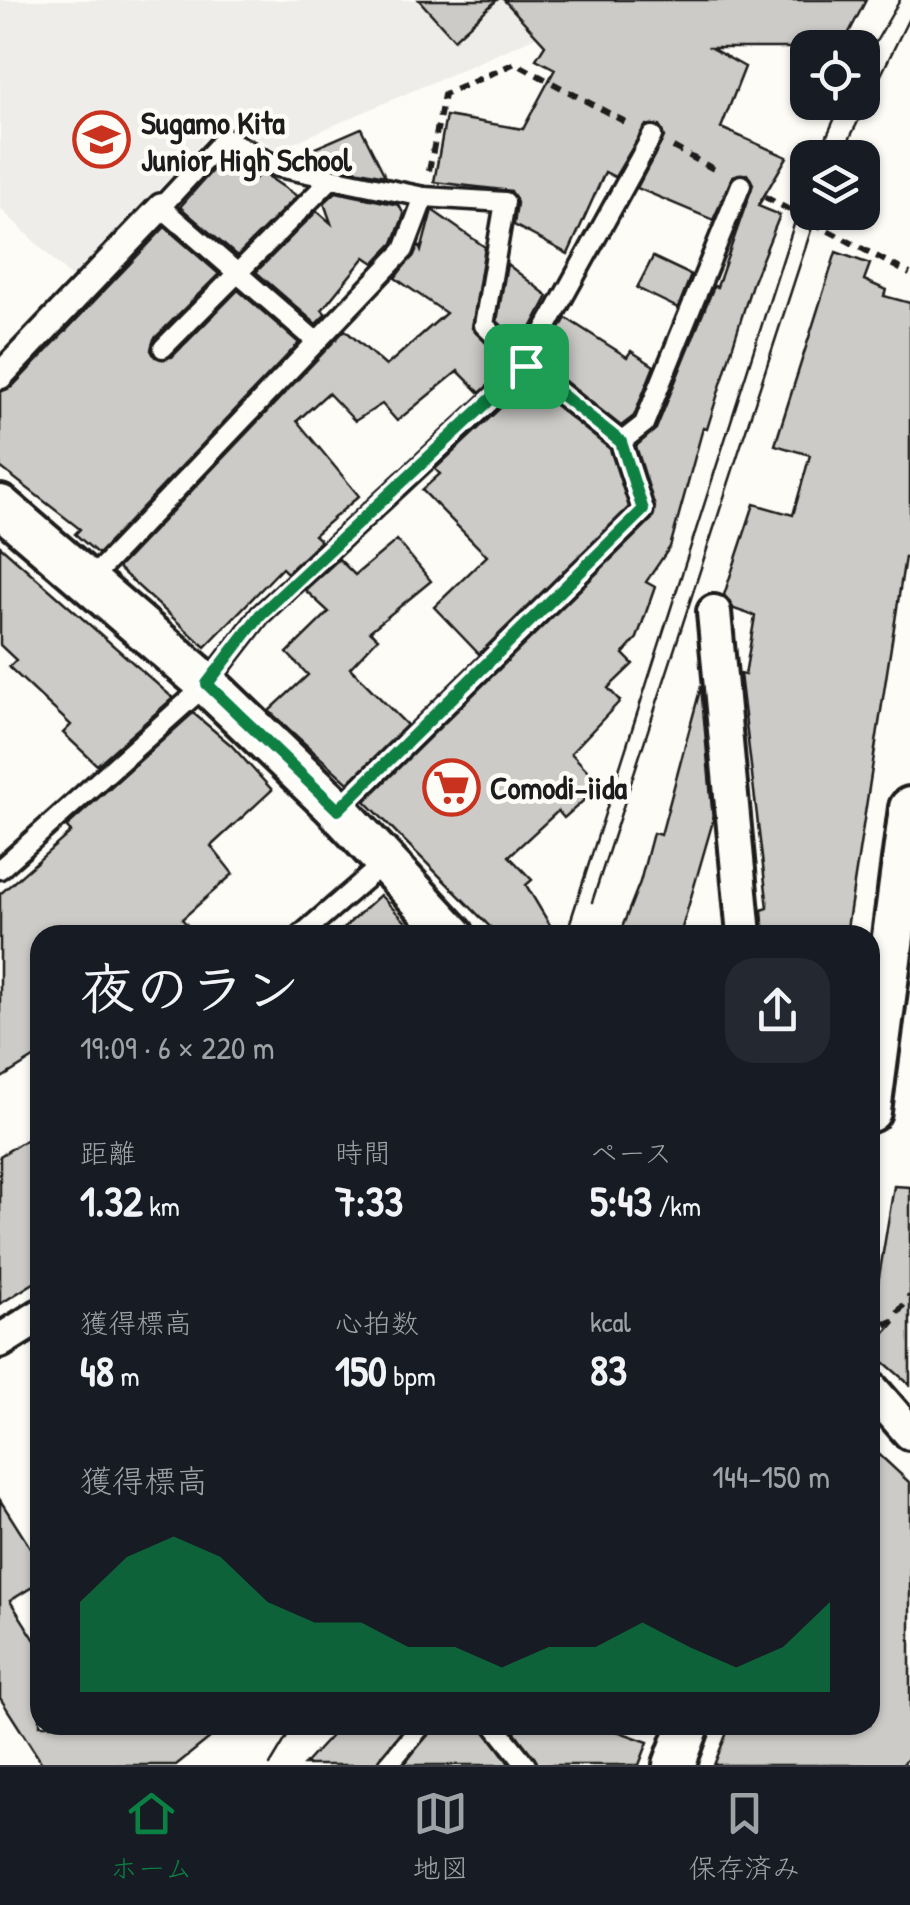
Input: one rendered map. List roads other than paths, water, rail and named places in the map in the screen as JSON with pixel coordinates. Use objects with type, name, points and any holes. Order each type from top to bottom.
[{"type":"street","points":[[0,376],[161,206]]},
{"type":"street","points":[[0,506],[207,684],[338,810],[443,925]]},
{"type":"street","points":[[714,612],[743,925]]},
{"type":"street","points":[[880,1036],[910,811]]},
{"type":"street","points":[[0,1341],[30,1322]]},
{"type":"street","points":[[880,1397],[906,1419]]},
{"type":"street","points":[[674,1765],[685,1735]]},
{"type":"lane","points":[[0,870],[207,684],[260,615],[526,366],[652,136]]},
{"type":"lane","points":[[317,342],[161,206],[225,138],[278,168],[424,197],[506,202],[484,326],[526,366],[621,442],[643,510],[338,810]]},
{"type":"lane","points":[[163,348],[331,179]]},
{"type":"lane","points":[[621,442],[644,424],[741,184]]},
{"type":"lane","points":[[88,582],[404,250],[424,197]]},
{"type":"lane","points":[[313,925],[386,862]]},
{"type":"lane","points":[[388,1765],[414,1735]]},
{"type":"lane","points":[[502,1735],[526,1765]]},
{"type":"tram line","points":[[880,35],[900,0]]},
{"type":"tram line","points":[[849,140],[910,16]]},
{"type":"tram line","points":[[825,140],[834,120]]},
{"type":"tram line","points":[[569,925],[792,230]]},
{"type":"tram line","points":[[592,902],[811,230]]},
{"type":"tram line","points":[[270,1765],[288,1735]]},
{"type":"place","name":"Sugamo Kita Junior High School","points":[[102,140]]},
{"type":"place","name":"Comodi-iida","points":[[451,787]]}]
